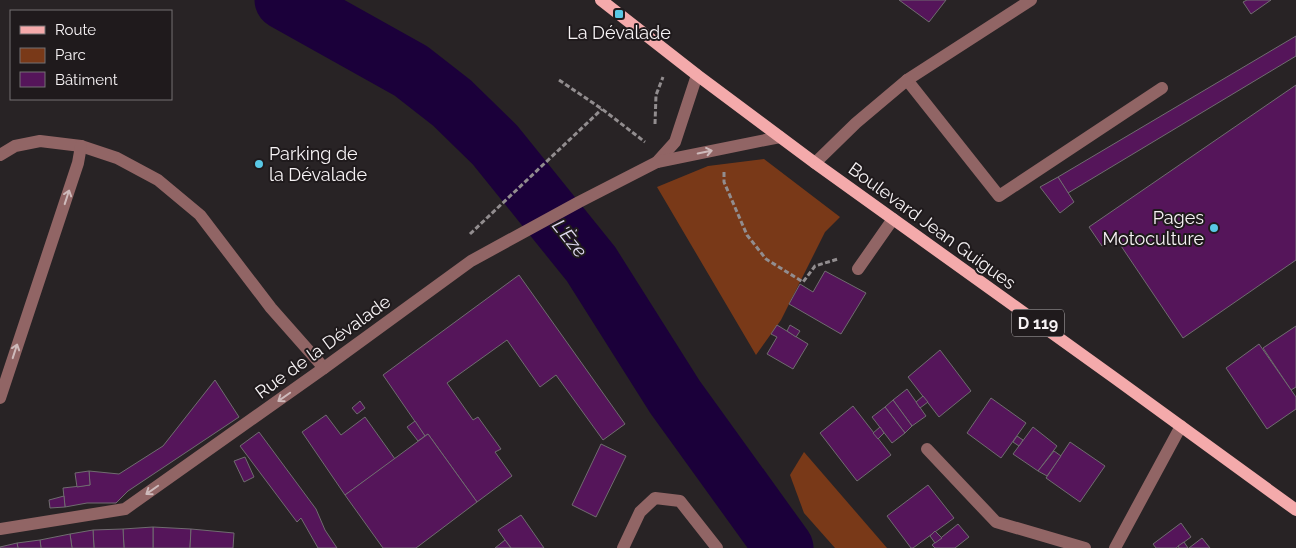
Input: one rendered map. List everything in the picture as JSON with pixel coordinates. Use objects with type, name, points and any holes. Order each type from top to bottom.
[{"type":"main road","name":"Boulevard Jean Guigues","points":[[601,0],[815,163],[1296,510]]},
{"type":"street","points":[[815,163],[856,122],[907,80],[1031,0]]},
{"type":"street","name":"Rue de la Dévalade","points":[[657,162],[675,142],[697,75]]},
{"type":"street","points":[[907,80],[999,196],[1162,88]]},
{"type":"street","name":"Rue de la Dévalade","points":[[0,528],[125,509],[324,368],[471,260],[657,162],[780,137]]},
{"type":"street","points":[[0,155],[15,146],[40,141],[81,146],[117,158],[158,180],[200,214],[271,308],[324,368]]},
{"type":"street","points":[[0,398],[78,163],[81,146]]},
{"type":"street","points":[[858,269],[893,219]]},
{"type":"street","points":[[1115,548],[1181,426]]},
{"type":"street","points":[[927,449],[996,522],[1086,548]]},
{"type":"street","points":[[623,548],[640,512],[655,498],[680,500],[717,548]]},
{"type":"path","points":[[654,127],[656,95],[671,55]]},
{"type":"path","points":[[559,80],[602,109],[645,142],[651,143]]},
{"type":"path","points":[[464,239],[602,109]]},
{"type":"path","points":[[723,149],[724,182],[747,236],[766,259],[804,282],[815,266],[836,258],[858,269]]},
{"type":"green space","points":[[764,159],[840,217],[825,232],[781,320],[756,355],[657,187],[708,166]]},
{"type":"green space","points":[[804,452],[887,548],[835,548],[804,513],[790,475]]},
{"type":"building","points":[[899,0],[946,0],[929,22]]},
{"type":"building","points":[[1247,0],[1271,0],[1251,14],[1243,2]]},
{"type":"building","points":[[1296,36],[1296,56],[1068,193],[1058,177]]},
{"type":"building","points":[[1296,85],[1296,260],[1183,338],[1115,237],[1102,246],[1089,227]]},
{"type":"building","points":[[1058,177],[1074,202],[1060,213],[1040,187]]},
{"type":"building","points":[[825,271],[866,293],[841,334],[789,304],[800,284],[813,292]]},
{"type":"building","points":[[519,275],[625,424],[603,440],[556,375],[540,387],[507,340],[447,383],[473,420],[478,417],[501,449],[495,452],[512,476],[477,502],[428,434],[425,436],[383,375]]},
{"type":"building","points":[[777,325],[808,344],[793,369],[767,354],[777,337],[771,334]]},
{"type":"building","points":[[790,325],[800,331],[796,337],[787,331]]},
{"type":"building","points":[[1296,326],[1296,387],[1291,390],[1263,348]]},
{"type":"building","points":[[1259,344],[1296,397],[1296,409],[1267,429],[1226,368]]},
{"type":"building","points":[[940,350],[971,391],[939,417],[908,377]]},
{"type":"building","points":[[215,380],[239,417],[128,491],[116,503],[87,503],[65,507],[63,488],[90,485],[89,471],[119,474],[163,446]]},
{"type":"building","points":[[907,389],[926,416],[912,426],[893,400]]},
{"type":"building","points":[[923,396],[928,402],[920,408],[916,402]]},
{"type":"building","points":[[991,398],[1026,423],[1001,458],[967,433]]},
{"type":"building","points":[[893,400],[912,426],[905,433],[885,407]]},
{"type":"building","points":[[360,401],[365,408],[357,414],[352,408]]},
{"type":"building","points":[[853,406],[891,455],[857,481],[820,433]]},
{"type":"building","points":[[885,407],[905,433],[892,443],[872,417]]},
{"type":"building","points":[[326,415],[341,435],[365,417],[395,459],[345,495],[302,432]]},
{"type":"building","points":[[415,421],[425,436],[418,441],[407,427]]},
{"type":"building","points":[[880,427],[884,433],[878,439],[873,433]]},
{"type":"building","points":[[1033,427],[1057,446],[1038,471],[1013,454]]},
{"type":"building","points":[[259,432],[316,509],[325,530],[337,548],[318,548],[301,518],[297,522],[240,446]]},
{"type":"building","points":[[428,434],[477,502],[416,548],[383,548],[345,495]]},
{"type":"building","points":[[1017,436],[1023,440],[1019,446],[1013,442]]},
{"type":"building","points":[[1070,442],[1105,466],[1080,502],[1046,478]]},
{"type":"building","points":[[601,444],[626,456],[596,517],[572,505]]},
{"type":"building","points":[[1054,451],[1061,456],[1047,476],[1038,471]]},
{"type":"building","points":[[245,457],[254,477],[244,482],[234,461]]},
{"type":"building","points":[[89,471],[90,485],[77,487],[75,473]]},
{"type":"building","points":[[928,485],[954,518],[911,548],[887,516]]},
{"type":"building","points":[[64,496],[65,507],[50,508],[49,500]]},
{"type":"building","points":[[521,515],[544,548],[511,548],[498,530]]},
{"type":"building","points":[[1181,523],[1191,537],[1176,548],[1156,548],[1153,544]]},
{"type":"building","points":[[958,524],[969,537],[955,548],[935,548],[932,545]]},
{"type":"building","points":[[153,527],[191,529],[190,548],[153,548]]},
{"type":"building","points":[[153,527],[153,548],[124,548],[123,529]]},
{"type":"building","points":[[123,529],[124,548],[94,548],[93,530]]},
{"type":"building","points":[[191,529],[234,533],[233,548],[190,548]]},
{"type":"building","points":[[93,530],[94,548],[72,548],[70,534]]},
{"type":"building","points":[[935,531],[942,538],[935,543],[930,536]]},
{"type":"building","points":[[70,534],[72,548],[41,548],[40,540]]},
{"type":"building","points":[[1202,538],[1210,548],[1189,548]]},
{"type":"building","points":[[40,540],[41,548],[18,548],[17,543]]},
{"type":"building","points":[[505,540],[511,548],[495,548]]},
{"type":"building","points":[[1184,542],[1188,548],[1179,548],[1178,546]]},
{"type":"building","points":[[17,543],[18,548],[0,548],[0,547]]},
{"type":"waterway","name":"L'Èze","points":[[284,0],[411,71],[452,103],[495,145],[591,264],[675,397],[784,548]]},
{"type":"place","name":"La Dévalade","points":[[619,14]]},
{"type":"place","name":"Parking de la Dévalade","points":[[259,164]]},
{"type":"place","name":"Pages Motoculture","points":[[1214,228]]}]
